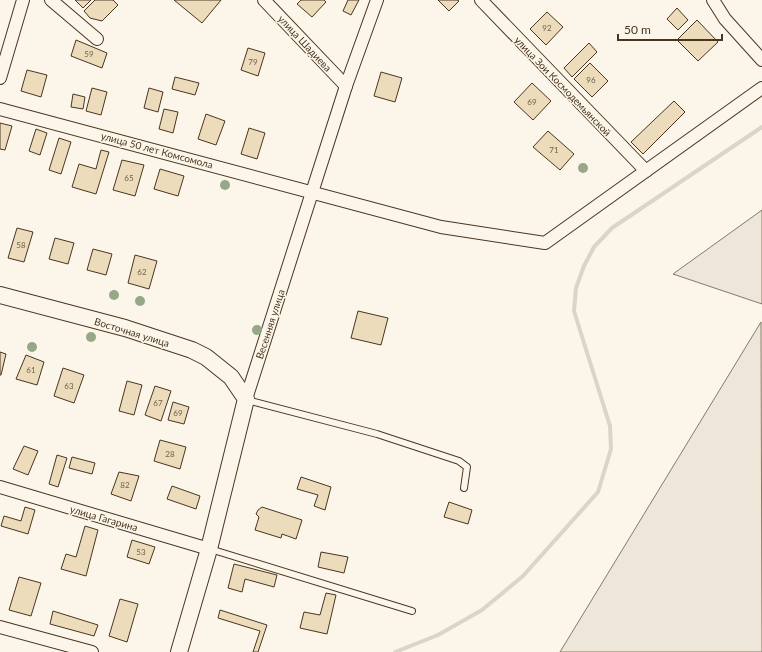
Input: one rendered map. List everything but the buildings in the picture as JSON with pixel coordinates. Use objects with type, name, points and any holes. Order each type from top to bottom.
[{"type":"street","points":[[0,78],[23,0]]},
{"type":"street","points":[[51,0],[97,39]]},
{"type":"street","name":"улица Шадиева","points":[[264,0],[346,86]]},
{"type":"street","name":"Весенняя улица","points":[[179,652],[209,548],[246,399],[346,86],[377,0]]},
{"type":"street","name":"улица Зои Космодемьянской","points":[[481,0],[646,171]]},
{"type":"street","points":[[713,0],[725,19],[762,60]]},
{"type":"street","name":"улица 50 лет Комсомола","points":[[0,109],[313,191],[441,227],[545,244],[762,88]]},
{"type":"street","name":"Восточная улица","points":[[0,295],[125,328],[192,350],[206,357],[231,377],[246,399]]},
{"type":"street","name":"улица Гагарина","points":[[0,487],[209,548]]},
{"type":"street","points":[[0,627],[92,652]]},
{"type":"lane","points":[[246,399],[377,434],[459,461],[467,467],[464,488]]},
{"type":"lane","points":[[209,548],[412,611]]},
{"type":"shaded area","points":[[762,210],[762,304],[673,274]]},
{"type":"shaded area","points":[[761,322],[762,652],[560,652]]},
{"type":"waterway","points":[[395,652],[438,635],[482,610],[523,576],[598,492],[611,449],[610,426],[574,311],[576,288],[584,266],[594,247],[612,228],[762,127]]}]
